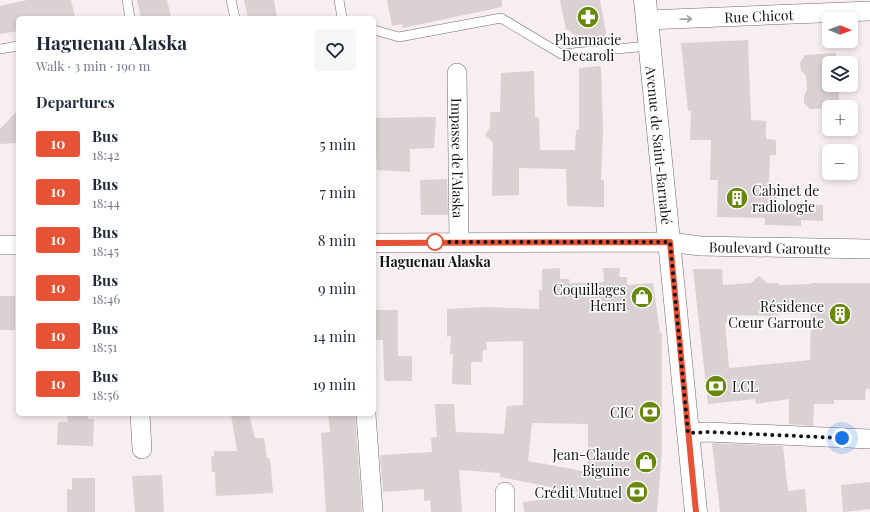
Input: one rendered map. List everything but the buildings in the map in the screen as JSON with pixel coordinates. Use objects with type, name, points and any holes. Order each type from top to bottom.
[{"type":"main road","name":"Avenue de Saint-Barnabé","points":[[646,10],[696,512]]},
{"type":"street","name":"Rue Chicot","points":[[646,10],[870,11]]},
{"type":"street","name":"Impasse de l'Alaska","points":[[457,73],[459,242]]},
{"type":"street","name":"Boulevard Garoutte","points":[[376,243],[670,242],[700,246],[870,248]]},
{"type":"street","points":[[0,245],[16,245]]},
{"type":"street","points":[[140,416],[142,448]]},
{"type":"street","points":[[366,416],[373,512]]},
{"type":"street","points":[[688,433],[708,432],[870,438]]},
{"type":"street","points":[[505,492],[505,512]]},
{"type":"lane","points":[[127,0],[130,16]]},
{"type":"lane","points":[[231,0],[235,16]]},
{"type":"lane","points":[[339,0],[342,16]]},
{"type":"lane","points":[[376,31],[399,37],[501,18],[561,54],[650,46]]},
{"type":"lane","points":[[0,49],[16,46]]},
{"type":"bus line","name":"10","points":[[376,243],[670,242],[696,512]]},
{"type":"place","name":"Pharmacie Decaroli","points":[[588,17]]},
{"type":"place","name":"Cabinet de radiologie","points":[[737,198]]},
{"type":"place","name":"Haguenau Alaska","points":[[435,242]]},
{"type":"place","name":"Coquillages Henri","points":[[642,297]]},
{"type":"place","name":"Résidence Cœur Garroute","points":[[840,314]]},
{"type":"place","name":"LCL","points":[[716,386]]},
{"type":"place","name":"CIC","points":[[650,412]]},
{"type":"place","name":"Jean-Claude Biguine","points":[[646,462]]},
{"type":"place","name":"Crédit Mutuel","points":[[637,492]]},
{"type":"route","points":[[435,242],[670,242],[688,433],[708,432],[842,438]]}]
